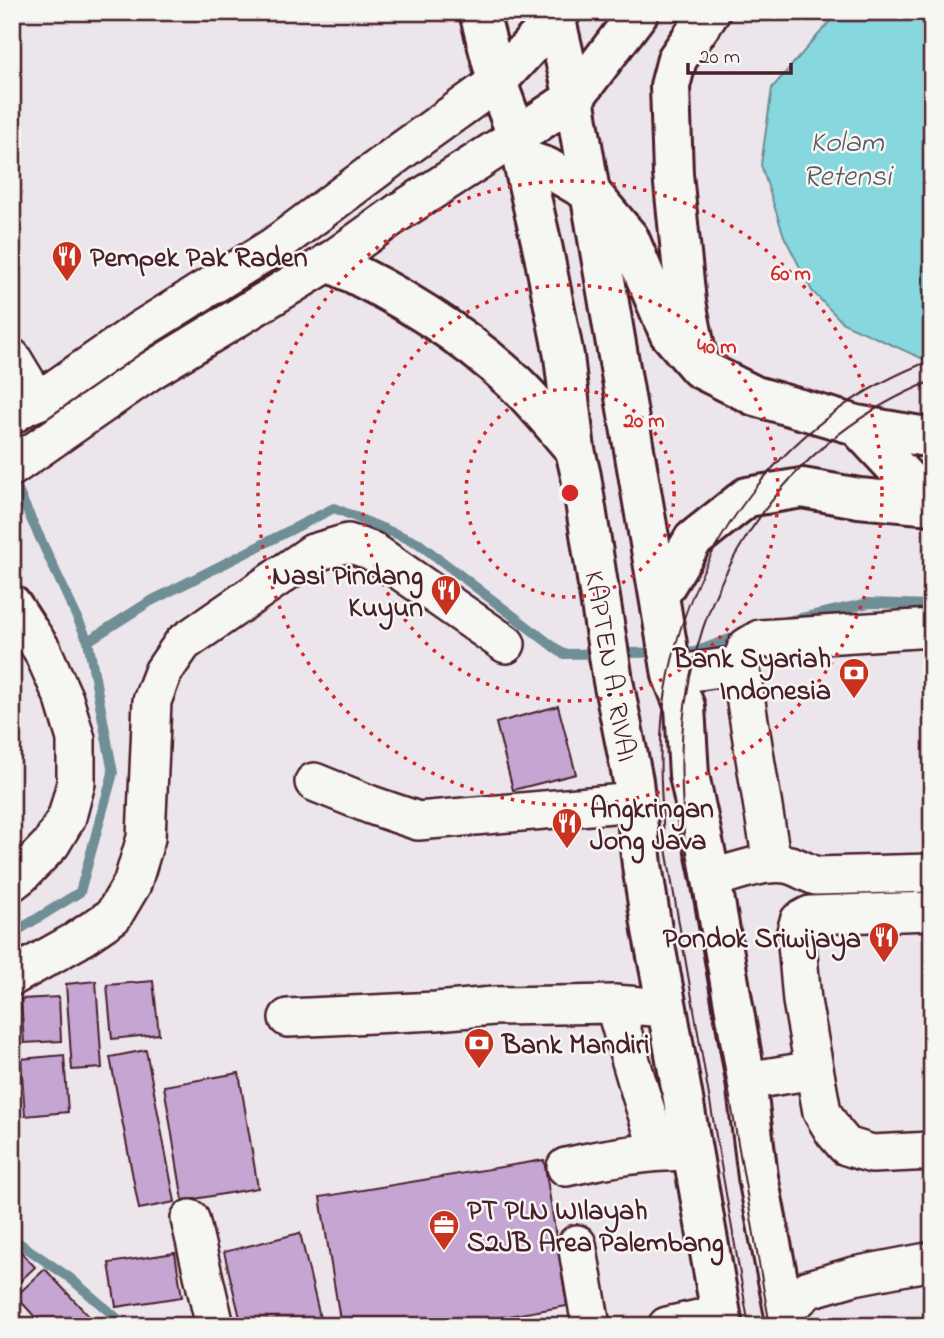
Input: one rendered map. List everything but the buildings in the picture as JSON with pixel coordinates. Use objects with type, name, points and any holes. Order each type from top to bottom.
[{"type":"main road","name":"KAPTEN A. RIVAI","points":[[479,12],[497,82],[519,148],[564,356],[575,450],[632,781],[650,917],[667,1008],[676,1151],[722,1320]]},
{"type":"main road","points":[[639,12],[574,98],[519,148],[590,193],[629,238],[669,333],[699,368],[755,396],[856,425],[932,438]]},
{"type":"main road","points":[[699,368],[685,289],[673,174],[670,86],[677,59],[710,12]]},
{"type":"main road","points":[[497,82],[557,14]]},
{"type":"main road","points":[[557,14],[574,98],[671,669],[685,707],[689,775],[711,879],[746,1081],[758,1177],[786,1318]]},
{"type":"main road","points":[[330,262],[409,302],[473,347],[515,383],[575,450]]},
{"type":"main road","points":[[856,425],[931,505]]},
{"type":"main road","points":[[661,606],[693,540],[747,497],[802,488],[859,498],[931,505]]},
{"type":"street","points":[[12,358],[25,407],[139,330],[273,247],[497,82]]},
{"type":"street","points":[[12,467],[164,362],[330,262],[399,212],[519,148]]},
{"type":"street","points":[[139,330],[164,362]]},
{"type":"street","points":[[12,977],[76,941],[113,916],[132,884],[146,838],[152,701],[163,672],[183,643],[313,552],[348,543],[372,551],[506,644]]},
{"type":"street","points":[[12,604],[43,650],[64,699],[76,739],[76,783],[67,817],[51,845],[12,882]]},
{"type":"street","points":[[772,863],[740,665],[747,648],[760,639],[932,628]]},
{"type":"street","points":[[671,669],[740,665]]},
{"type":"street","points":[[314,782],[418,821],[635,802]]},
{"type":"street","points":[[711,879],[772,863],[791,865],[816,876],[932,873]]},
{"type":"street","points":[[932,911],[810,915],[799,921],[796,932],[802,1001],[814,1070],[822,1112],[834,1132],[846,1146],[872,1154],[932,1151]]},
{"type":"street","points":[[566,1167],[676,1151],[641,1095],[614,1004]]},
{"type":"street","points":[[288,1018],[436,1012],[493,1006],[614,1004],[667,1008]]},
{"type":"street","points":[[746,1081],[814,1070]]},
{"type":"street","points":[[190,1219],[215,1326]]},
{"type":"street","points":[[577,1244],[592,1326]]},
{"type":"street","points":[[786,1318],[809,1289],[854,1276],[932,1261]]},
{"type":"street","points":[[667,1326],[722,1320]]},
{"type":"water","name":"Kolam Retensi","points":[[838,12],[932,12],[932,363],[843,323],[812,291],[784,236],[761,165],[772,88]]},
{"type":"waterway","points":[[12,478],[88,641],[113,773],[80,892],[12,934]]},
{"type":"waterway","points":[[88,641],[149,602],[334,508],[418,543],[563,654],[695,652],[743,634]]},
{"type":"waterway","points":[[788,621],[869,603],[932,605]]},
{"type":"waterway","points":[[12,1238],[70,1278],[126,1326]]},
{"type":"tram line","points":[[749,1326],[664,837],[661,787],[664,704],[675,647],[694,592],[719,541],[750,495],[788,452],[831,415],[879,384],[932,360]]},
{"type":"tram line","points":[[770,1326],[684,835],[682,754],[685,706],[696,653],[713,602],[736,554],[765,510],[799,470],[838,435],[883,405],[932,381]]},
{"type":"place","name":"Pempek Pak Raden","points":[[67,283]]},
{"type":"place","name":"Nasi Pindang Kuyun","points":[[446,617]]},
{"type":"place","name":"Bank Syariah Indonesia","points":[[854,700]]},
{"type":"place","name":"Angkringan Jong Java","points":[[567,850]]},
{"type":"place","name":"Pondok Sriwijaya","points":[[884,964]]},
{"type":"place","name":"Bank Mandiri","points":[[479,1070]]},
{"type":"place","name":"PT PLN WIlayah S2JB Area Palembang","points":[[444,1252]]}]
